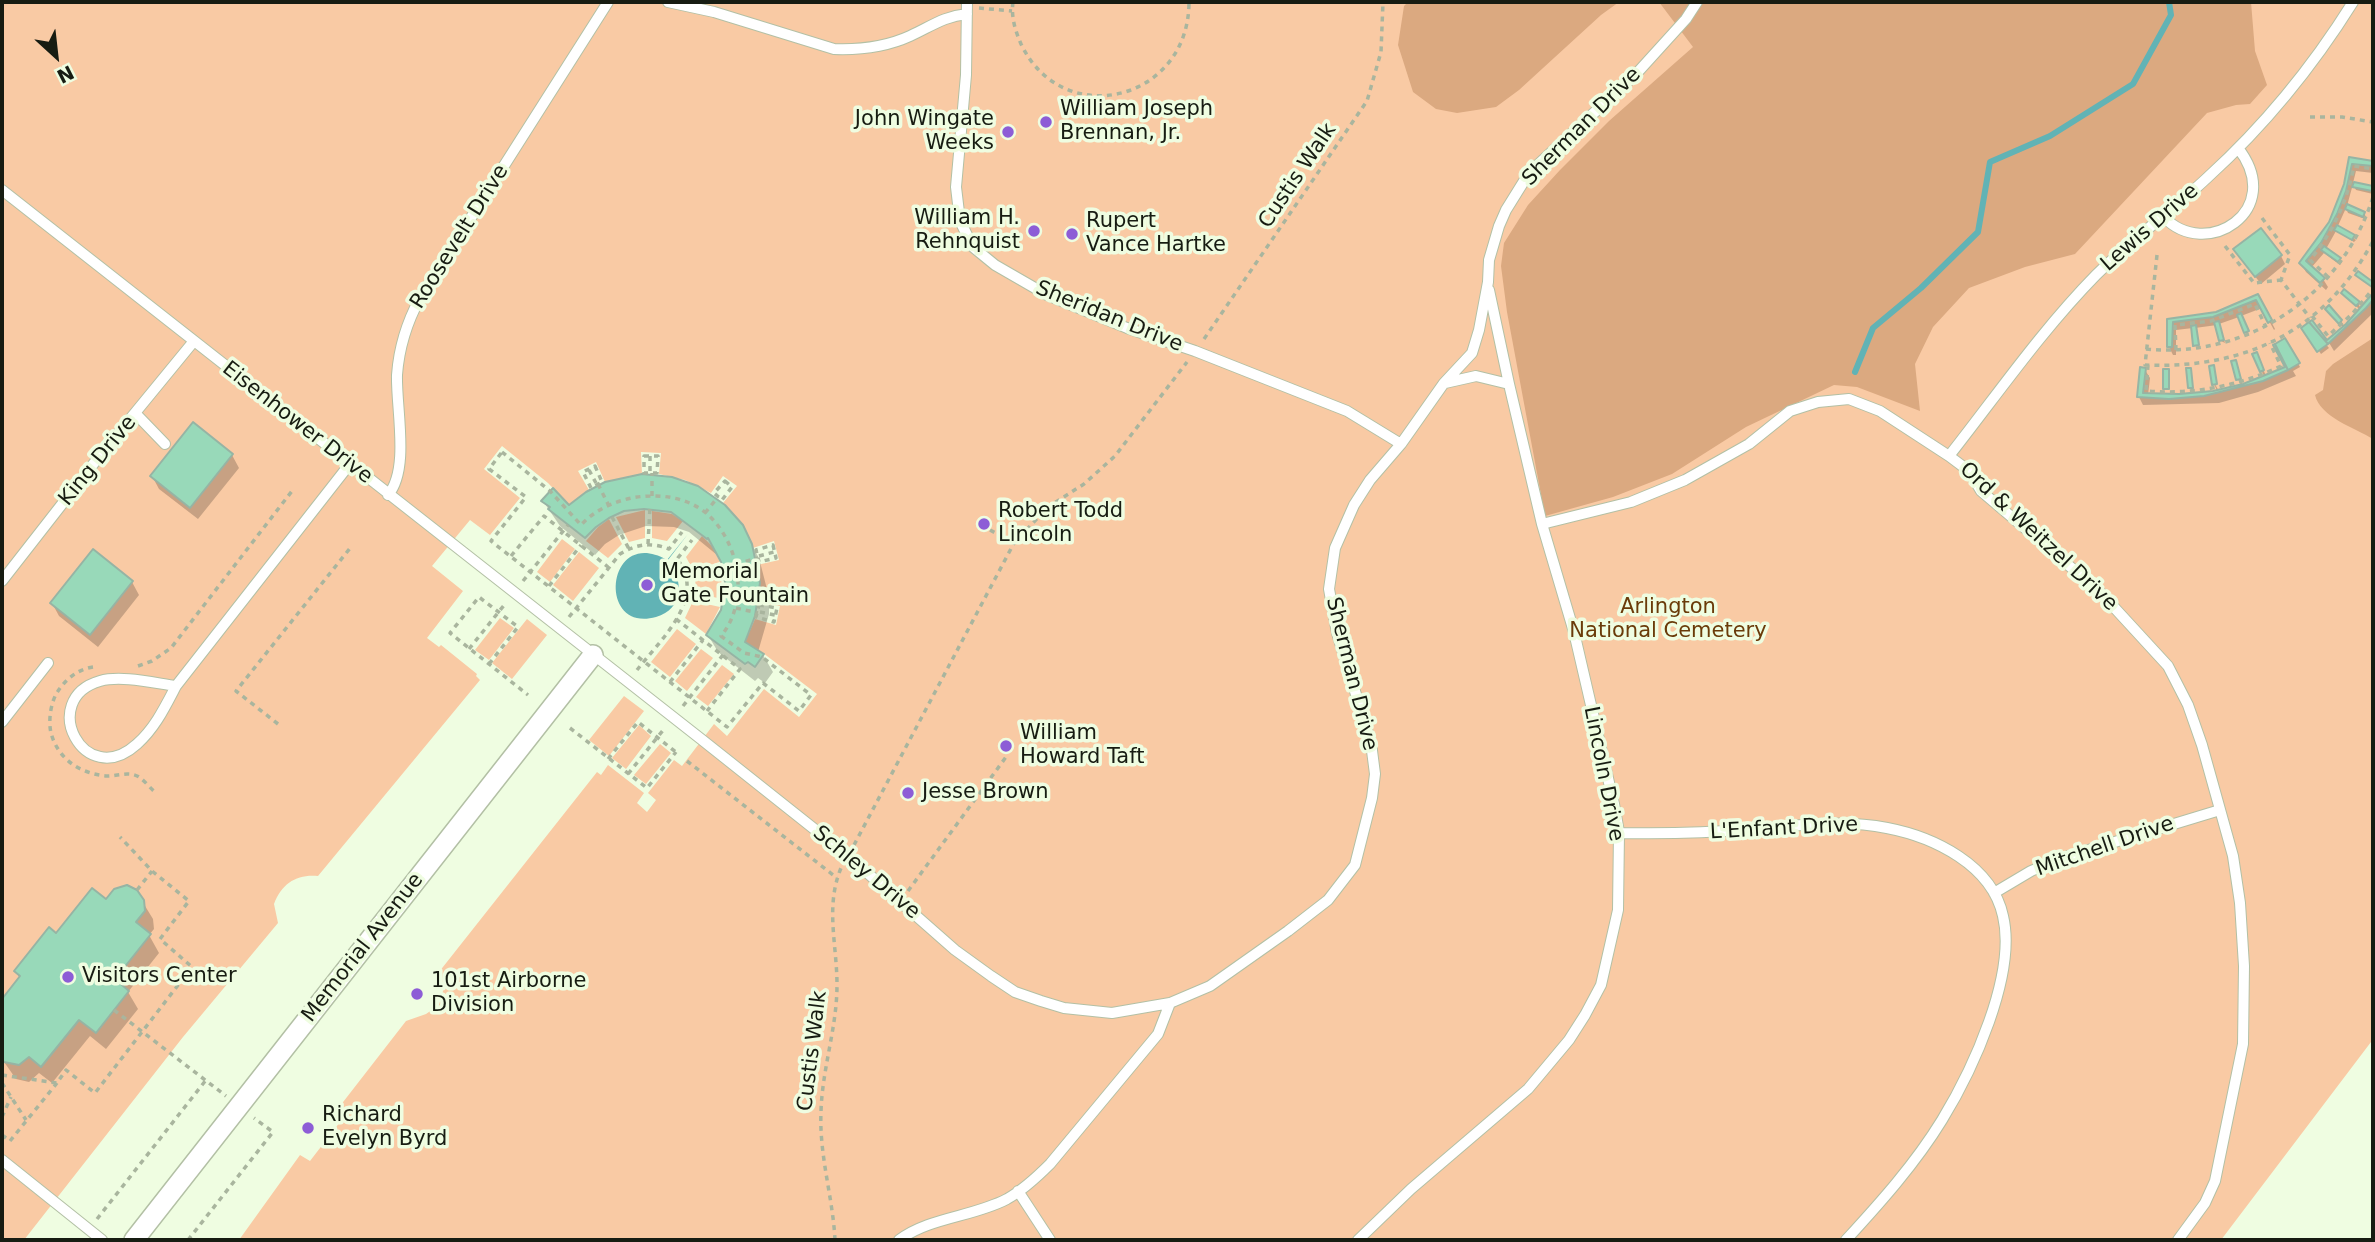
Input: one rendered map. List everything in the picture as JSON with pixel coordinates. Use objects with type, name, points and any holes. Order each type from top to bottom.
[{"type":"street","name":"Memorial Avenue","points":[[134,1240],[593,655]]},
{"type":"lane","name":"Roosevelt Drive","points":[[388,495],[396,485],[401,466],[397,374],[400,348],[408,322],[420,298],[608,2]]},
{"type":"lane","points":[[668,2],[715,12],[834,49],[855,50],[885,45],[952,15],[967,14]]},
{"type":"lane","name":"Sheridan Drive","points":[[967,2],[965,75],[956,187],[960,221],[970,243],[995,265],[1047,295],[1347,411],[1401,444]]},
{"type":"lane","name":"Sherman Drive","points":[[1170,1003],[1210,986],[1288,931],[1328,900],[1355,865],[1370,808],[1375,774],[1371,743],[1337,633],[1329,589],[1335,548],[1354,505],[1370,480],[1401,444],[1444,383],[1472,353],[1488,282],[1489,260],[1499,226],[1529,173],[1637,73],[1686,19],[1697,2]]},
{"type":"lane","name":"Lewis Drive","points":[[1949,456],[2076,297],[2111,261],[2164,217],[2238,148],[2300,78],[2353,2]]},
{"type":"lane","points":[[2164,217],[2178,229],[2198,233],[2220,230],[2238,220],[2250,205],[2254,183],[2249,164],[2238,148]]},
{"type":"lane","name":"Eisenhower Drive","points":[[2,190],[593,655]]},
{"type":"lane","name":"Lincoln Drive","points":[[1358,1240],[1411,1189],[1528,1090],[1569,1040],[1601,985],[1618,910],[1618,833],[1614,804],[1574,632],[1542,524],[1488,282]]},
{"type":"lane","name":"King Drive","points":[[2,581],[194,341]]},
{"type":"lane","points":[[1444,383],[1476,376],[1509,384]]},
{"type":"lane","name":"Ord & Weitzel Drive","points":[[1542,524],[1631,502],[1685,480],[1749,444],[1790,411],[1818,402],[1849,400],[1872,408],[1969,471],[1982,491],[2100,592],[2168,666],[2188,705],[2202,745],[2233,856],[2240,903],[2244,985],[2243,1044],[2215,1181],[2205,1203],[2178,1240]]},
{"type":"lane","points":[[136,414],[165,444]]},
{"type":"lane","points":[[176,686],[104,680],[88,686],[75,697],[70,711],[69,723],[74,738],[88,754],[111,758],[126,753],[138,744],[162,713],[176,686],[349,464]]},
{"type":"lane","name":"Schley Drive","points":[[593,655],[847,855],[955,950],[1015,992],[1064,1008],[1112,1013],[1170,1003]]},
{"type":"lane","points":[[2,722],[48,663]]},
{"type":"lane","name":"Mitchell Drive","points":[[1994,893],[2031,871],[2062,858],[2220,810]]},
{"type":"lane","name":"L'Enfant Drive","points":[[1618,833],[1675,835],[1827,823],[1889,828],[1936,844],[1958,856],[1977,871],[1994,893],[2005,925],[2003,966],[1996,1001],[1980,1042],[1959,1090],[1941,1122],[1912,1164],[1846,1240]]},
{"type":"lane","points":[[899,1240],[925,1226],[1005,1200],[1032,1181],[1050,1164],[1158,1034],[1170,1003]]},
{"type":"lane","points":[[2,1160],[102,1240]]},
{"type":"lane","points":[[1018,1191],[1050,1240]]},
{"type":"path","points":[[985,2],[982,9],[1012,11]]},
{"type":"path","points":[[1013,2],[1012,11],[1022,45],[1040,71],[1070,90],[1105,95],[1134,89],[1167,67],[1183,40],[1189,2]]},
{"type":"path","name":"Custis Walk","points":[[1195,351],[1367,101],[1381,52],[1383,2]]},
{"type":"path","points":[[2310,117],[2373,121]]},
{"type":"path","points":[[2329,277],[2310,261],[2339,215],[2354,166],[2373,169]]},
{"type":"path","points":[[2146,349],[2176,350],[2219,345],[2266,327],[2300,304],[2329,277],[2355,241],[2373,197]]},
{"type":"path","points":[[2262,218],[2290,255],[2281,280]]},
{"type":"path","points":[[2157,255],[2144,365],[2186,366],[2246,354],[2270,343],[2311,317],[2344,285],[2373,241]]},
{"type":"path","points":[[2225,246],[2254,283],[2281,280]]},
{"type":"path","points":[[2281,280],[2328,336],[2373,289]]},
{"type":"path","points":[[2176,350],[2175,325],[2211,321],[2255,304],[2266,327]]},
{"type":"path","points":[[2148,365],[2146,391],[2175,392],[2218,387],[2281,366],[2270,343]]},
{"type":"path","points":[[854,845],[1014,544],[1048,507],[1084,484],[1115,456],[1186,365]]},
{"type":"path","points":[[502,453],[550,491],[581,525],[608,505],[626,498],[652,496],[684,502],[705,513],[724,537],[735,564],[739,584],[736,608],[721,636],[744,653],[762,657],[811,695],[799,711],[763,683],[727,727],[491,541],[526,497],[489,469],[502,453]]},
{"type":"path","points":[[650,456],[652,496]]},
{"type":"path","points":[[589,470],[608,505]]},
{"type":"path","points":[[724,481],[732,487],[722,500],[718,497],[714,494],[724,481]]},
{"type":"path","points":[[135,667],[152,661],[171,649],[292,491]]},
{"type":"path","points":[[705,513],[718,497]]},
{"type":"path","points":[[648,544],[650,506]]},
{"type":"path","points":[[511,556],[544,516],[609,567]]},
{"type":"path","points":[[612,517],[629,549]]},
{"type":"path","points":[[523,581],[568,525]]},
{"type":"path","points":[[990,530],[1014,544]]},
{"type":"path","points":[[569,617],[609,567],[629,549],[648,544],[668,549],[682,533]]},
{"type":"path","points":[[637,670],[676,619],[688,595],[686,576],[677,559],[692,540]]},
{"type":"path","points":[[549,586],[581,545]]},
{"type":"path","points":[[278,724],[236,691],[351,547]]},
{"type":"path","points":[[735,564],[774,552]]},
{"type":"path","points":[[686,576],[725,566]]},
{"type":"path","points":[[688,595],[723,603]]},
{"type":"path","points":[[489,664],[518,627],[479,597],[450,633],[469,649],[528,695]]},
{"type":"path","points":[[469,649],[506,602]]},
{"type":"path","points":[[736,608],[776,615]]},
{"type":"path","points":[[676,619],[740,669],[707,711]]},
{"type":"path","points":[[670,682],[703,640]]},
{"type":"path","points":[[683,706],[726,651]]},
{"type":"path","points":[[97,667],[84,668],[66,680],[55,694],[50,730],[57,748],[70,764],[105,776],[138,776],[155,792]]},
{"type":"path","points":[[570,728],[608,759],[647,788],[677,753],[638,722],[608,759]]},
{"type":"path","points":[[628,774],[665,728]]},
{"type":"path","points":[[907,892],[1006,757]]},
{"type":"path","points":[[687,761],[837,878]]},
{"type":"path","points":[[2,1135],[10,1141],[66,1070],[95,1093],[192,967],[160,939],[189,901],[152,871],[120,838]]},
{"type":"path","name":"Custis Walk","points":[[835,1240],[820,1129],[836,1008],[831,903],[842,866]]},
{"type":"path","points":[[137,890],[152,871]]},
{"type":"path","points":[[114,1010],[217,1089]]},
{"type":"path","points":[[2,1075],[57,1083]]},
{"type":"path","points":[[89,1230],[206,1080]]},
{"type":"path","points":[[2,1083],[26,1120]]},
{"type":"path","points":[[2,1117],[11,1097]]},
{"type":"path","points":[[188,1240],[273,1132],[261,1123]]},
{"type":"green space","name":"Arlington National Cemetery","points":[[2,2],[2373,2],[2371,1042],[2221,1240],[239,1240],[300,1155],[310,1161],[340,1122],[333,1115],[406,1021],[426,1014],[439,1005],[443,991],[439,972],[597,772],[601,775],[608,765],[644,793],[637,803],[647,812],[656,800],[648,793],[674,760],[682,766],[714,724],[727,736],[764,689],[799,717],[817,694],[745,642],[755,619],[776,625],[780,606],[759,603],[757,565],[779,560],[774,541],[753,548],[743,525],[723,503],[737,486],[723,476],[711,493],[685,480],[659,474],[661,453],[641,452],[642,474],[605,482],[596,462],[578,471],[589,490],[569,505],[548,483],[502,446],[484,469],[520,498],[490,535],[470,520],[432,566],[463,591],[427,638],[439,647],[441,645],[477,674],[480,680],[318,876],[297,878],[281,890],[274,904],[278,923],[183,1037],[24,1240],[2,1240]]},
{"type":"green space","points":[[645,510],[645,538],[629,542],[616,517]]},
{"type":"green space","points":[[652,511],[672,514],[683,521],[667,541],[652,538]]},
{"type":"green space","points":[[609,519],[622,544],[608,558],[586,541]]},
{"type":"green space","points":[[702,536],[712,546],[720,562],[693,570],[686,557]]},
{"type":"green space","points":[[562,539],[575,549],[550,582],[537,572]]},
{"type":"green space","points":[[579,552],[599,568],[573,601],[553,585]]},
{"type":"green space","points":[[721,570],[722,599],[696,593],[695,577]]},
{"type":"green space","points":[[693,601],[720,607],[706,634],[685,618]]},
{"type":"green space","points":[[500,618],[514,628],[489,660],[475,650]]},
{"type":"green space","points":[[527,619],[547,635],[512,679],[492,663]]},
{"type":"green space","points":[[677,629],[696,644],[670,677],[651,662]]},
{"type":"green space","points":[[701,649],[713,658],[687,691],[675,681]]},
{"type":"green space","points":[[722,665],[734,674],[708,706],[696,697]]},
{"type":"green space","points":[[624,696],[644,711],[609,756],[589,740]]},
{"type":"green space","points":[[639,725],[651,736],[626,769],[612,758]]},
{"type":"green space","points":[[660,744],[671,753],[646,784],[634,775]]},
{"type":"shaded area","points":[[1408,2],[1619,2],[1496,107],[1457,113],[1436,109],[1413,92],[1398,45],[1404,6]]},
{"type":"shaded area","points":[[1659,2],[2251,2],[2255,51],[2267,85],[2250,104],[2207,113],[2075,254],[2025,267],[1969,288],[1933,327],[1915,364],[1920,411],[1857,387],[1834,385],[1746,427],[1672,474],[1613,497],[1545,516],[1507,312],[1501,266],[1504,243],[1528,205],[1560,170],[1609,121],[1693,47]]},
{"type":"shaded area","points":[[2373,338],[2373,439],[2331,416],[2318,403],[2315,395],[2323,390],[2326,371],[2333,364]]},
{"type":"water","name":"Memorial Gate Fountain","points":[[688,534],[668,560],[679,585],[672,608],[656,617],[637,618],[624,610],[617,597],[616,582],[621,567],[631,557],[647,553],[667,560]]},
{"type":"building","points":[[2349,157],[2373,161],[2373,166],[2352,164],[2337,214],[2321,243],[2306,261],[2325,278],[2320,283],[2299,263],[2329,222],[2344,184]]},
{"type":"building","points":[[2354,182],[2373,186],[2372,191],[2352,187]]},
{"type":"building","points":[[2347,204],[2365,212],[2363,217],[2345,209]]},
{"type":"building","points":[[2337,225],[2355,235],[2352,240],[2334,230]]},
{"type":"building","points":[[2261,228],[2282,255],[2255,277],[2233,249]]},
{"type":"building","points":[[2324,246],[2341,258],[2338,262],[2321,250]]},
{"type":"building","points":[[2358,271],[2373,282],[2372,287],[2355,275]]},
{"type":"building","points":[[2344,289],[2360,302],[2356,306],[2341,293]]},
{"type":"building","points":[[2373,293],[2373,300],[2366,308],[2328,344],[2309,322],[2312,320],[2327,340],[2346,324]]},
{"type":"building","points":[[2258,294],[2272,320],[2268,323],[2256,300],[2213,317],[2173,322],[2172,347],[2167,347],[2167,319],[2216,312]]},
{"type":"building","points":[[2329,305],[2342,320],[2339,324],[2325,309]]},
{"type":"building","points":[[2241,313],[2249,331],[2244,333],[2237,315]]},
{"type":"building","points":[[2219,321],[2224,340],[2219,341],[2214,322]]},
{"type":"building","points":[[2309,322],[2328,344],[2317,352],[2301,328]]},
{"type":"building","points":[[2196,325],[2199,345],[2193,346],[2191,326]]},
{"type":"building","points":[[2285,338],[2300,363],[2288,370],[2275,344]]},
{"type":"building","points":[[2275,344],[2288,370],[2263,381],[2204,396],[2169,399],[2137,397],[2140,367],[2146,368],[2143,393],[2213,391],[2243,384],[2285,367],[2273,345]]},
{"type":"building","points":[[2257,352],[2264,370],[2260,372],[2252,354]]},
{"type":"building","points":[[2236,360],[2241,379],[2236,380],[2231,361]]},
{"type":"building","points":[[2214,365],[2217,384],[2212,385],[2209,366]]},
{"type":"building","points":[[2186,368],[2191,368],[2193,388],[2188,388]]},
{"type":"building","points":[[2163,369],[2169,369],[2169,389],[2163,389]]},
{"type":"building","points":[[193,422],[233,454],[190,508],[150,476]]},
{"type":"building","points":[[642,474],[672,477],[698,486],[725,505],[743,525],[752,544],[760,583],[755,616],[745,642],[764,654],[755,667],[748,662],[745,664],[706,635],[721,610],[725,582],[721,562],[708,538],[671,512],[644,509],[624,511],[609,518],[585,538],[541,501],[553,488],[569,505],[605,482]]},
{"type":"building","points":[[93,549],[133,581],[90,635],[50,603]]},
{"type":"building","name":"Visitors Center","points":[[127,885],[137,890],[144,900],[145,911],[136,922],[151,934],[115,979],[129,991],[96,1033],[79,1020],[41,1067],[29,1057],[19,1065],[4,1062],[2,999],[20,976],[14,971],[49,927],[56,933],[92,888],[106,899],[114,889]]},
{"type":"waterway","points":[[1855,372],[1873,328],[1921,288],[1978,232],[1990,162],[2050,136],[2133,84],[2171,15],[2169,2]]},
{"type":"place","name":"William Joseph Brennan, Jr.","points":[[1046,122]]},
{"type":"place","name":"John Wingate Weeks","points":[[1008,132]]},
{"type":"place","name":"William H. Rehnquist","points":[[1034,231]]},
{"type":"place","name":"Rupert Vance Hartke","points":[[1072,234]]},
{"type":"place","name":"Robert Todd Lincoln","points":[[984,524]]},
{"type":"place","name":"Memorial Gate Fountain","points":[[647,585]]},
{"type":"place","name":"William Howard Taft","points":[[1006,746]]},
{"type":"place","name":"Jesse Brown","points":[[908,793]]},
{"type":"place","name":"Visitors Center","points":[[68,977]]},
{"type":"place","name":"101st Airborne Division","points":[[417,994]]},
{"type":"place","name":"Richard Evelyn Byrd","points":[[308,1128]]}]
